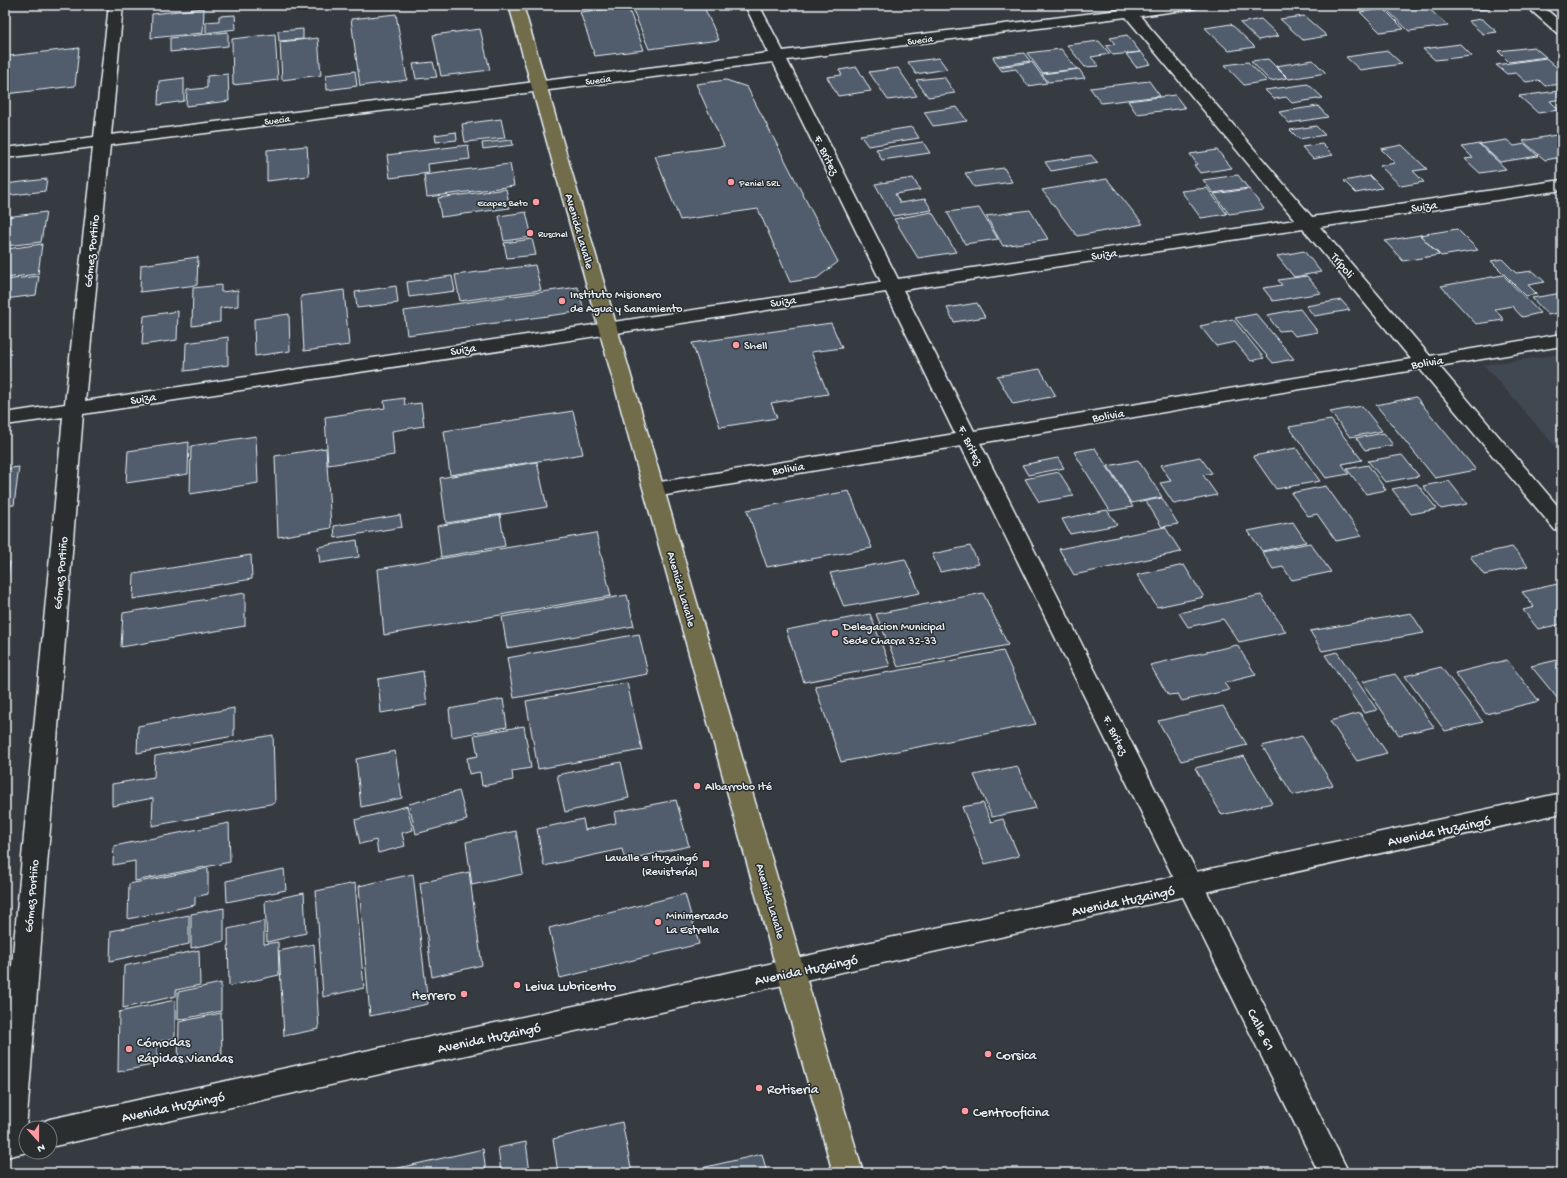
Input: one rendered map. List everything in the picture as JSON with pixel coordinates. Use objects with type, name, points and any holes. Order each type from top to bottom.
[{"type":"main road","name":"Avenida Lavalle","points":[[516,5],[848,1173]]},
{"type":"street","name":"Gómez Portiño","points":[[14,1141],[74,409],[116,5]]},
{"type":"street","name":"F. Britez","points":[[752,5],[1190,885]]},
{"type":"street","name":"Suecia","points":[[5,153],[778,56],[1127,9],[1191,5]]},
{"type":"street","points":[[1532,5],[1562,30]]},
{"type":"street","name":"Trípoli","points":[[1127,9],[1562,525]]},
{"type":"street","name":"Suiza","points":[[5,419],[608,327],[1562,186]]},
{"type":"street","name":"Bolivia","points":[[654,490],[1562,340]]},
{"type":"street","name":"Avenida Ituzaingó","points":[[58,1131],[791,973],[1562,803]]},
{"type":"street","name":"Calle 61","points":[[1190,885],[1334,1173]]},
{"type":"shaded area","points":[[1562,354],[1562,454],[1484,365]]},
{"type":"building","points":[[317,5],[342,5],[317,8]]},
{"type":"building","points":[[346,5],[373,5],[347,8]]},
{"type":"building","points":[[631,5],[703,5],[719,40],[649,49]]},
{"type":"building","points":[[1425,5],[1448,26],[1409,31],[1387,10]]},
{"type":"building","points":[[1470,5],[1486,5],[1490,9],[1476,10]]},
{"type":"building","points":[[628,7],[644,50],[595,56],[580,12]]},
{"type":"building","points":[[204,8],[203,33],[151,38],[152,14]]},
{"type":"building","points":[[1384,9],[1404,29],[1380,32],[1360,12]]},
{"type":"building","points":[[396,14],[407,80],[360,86],[351,19]]},
{"type":"building","points":[[235,15],[236,29],[206,33],[206,22],[219,21],[219,16]]},
{"type":"building","points":[[1304,16],[1327,36],[1303,40],[1280,19]]},
{"type":"building","points":[[1261,19],[1279,36],[1258,40],[1240,23]]},
{"type":"building","points":[[1482,19],[1497,32],[1483,34],[1468,21]]},
{"type":"building","points":[[1231,24],[1255,47],[1229,51],[1205,28]]},
{"type":"building","points":[[303,29],[303,39],[279,41],[278,31]]},
{"type":"building","points":[[480,29],[490,70],[441,76],[433,35]]},
{"type":"building","points":[[228,32],[228,46],[170,52],[170,38]]},
{"type":"building","points":[[275,34],[278,80],[233,85],[232,39]]},
{"type":"building","points":[[1127,35],[1140,52],[1113,55],[1106,46],[1115,44],[1110,38]]},
{"type":"building","points":[[318,38],[321,75],[282,80],[280,42]]},
{"type":"building","points":[[1099,41],[1110,54],[1091,57],[1099,66],[1085,67],[1067,45]]},
{"type":"building","points":[[1460,44],[1472,56],[1435,60],[1423,49]]},
{"type":"building","points":[[1534,47],[1546,57],[1509,62],[1498,51]]},
{"type":"building","points":[[79,48],[75,86],[5,94],[5,80],[9,56]]},
{"type":"building","points":[[1061,49],[1077,69],[1042,73],[1027,53]]},
{"type":"building","points":[[1388,51],[1402,64],[1360,70],[1346,57]]},
{"type":"building","points":[[1141,52],[1151,64],[1136,67],[1126,54]]},
{"type":"building","points":[[1024,53],[1030,61],[998,66],[993,57]]},
{"type":"building","points":[[939,58],[947,69],[916,74],[908,62]]},
{"type":"building","points":[[1546,58],[1562,72],[1562,84],[1545,86],[1539,80],[1526,82],[1516,73],[1507,74],[1496,65]]},
{"type":"building","points":[[1268,59],[1287,78],[1270,81],[1251,61]]},
{"type":"building","points":[[1313,60],[1326,73],[1289,79],[1276,66]]},
{"type":"building","points":[[433,62],[437,77],[416,79],[413,64]]},
{"type":"building","points":[[1032,62],[1047,83],[1028,86],[1016,69],[1002,71],[999,67]]},
{"type":"building","points":[[1248,62],[1267,81],[1244,85],[1225,65]]},
{"type":"building","points":[[857,67],[871,91],[838,96],[827,77],[842,75],[839,70]]},
{"type":"building","points":[[898,68],[917,96],[888,100],[869,72]]},
{"type":"building","points":[[1079,69],[1085,78],[1048,82],[1042,74]]},
{"type":"building","points":[[355,71],[357,86],[327,90],[326,75]]},
{"type":"building","points":[[228,74],[229,101],[186,106],[187,90],[207,88],[207,76]]},
{"type":"building","points":[[944,77],[955,93],[928,97],[916,80]]},
{"type":"building","points":[[184,78],[184,101],[158,105],[159,81]]},
{"type":"building","name":"Peniel SRL","points":[[726,80],[747,87],[838,262],[817,278],[790,282],[758,209],[680,220],[655,156],[724,146],[696,84]]},
{"type":"building","points":[[1149,81],[1160,96],[1101,103],[1090,88]]},
{"type":"building","points":[[1308,84],[1323,98],[1292,103],[1286,97],[1274,99],[1265,90]]},
{"type":"building","points":[[1559,91],[1562,93],[1562,99],[1550,101],[1559,110],[1538,113],[1519,96]]},
{"type":"building","points":[[1175,95],[1185,108],[1137,114],[1128,101]]},
{"type":"building","points":[[1318,106],[1328,117],[1289,123],[1279,112]]},
{"type":"building","points":[[957,107],[967,121],[933,126],[924,112]]},
{"type":"building","points":[[501,119],[505,138],[465,142],[462,124]]},
{"type":"building","points":[[1316,126],[1325,135],[1299,139],[1290,130]]},
{"type":"building","points":[[912,127],[919,138],[868,146],[860,135]]},
{"type":"building","points":[[456,132],[457,140],[436,142],[435,135]]},
{"type":"building","points":[[1561,134],[1562,157],[1545,160],[1523,141]]},
{"type":"building","points":[[512,140],[513,145],[483,149],[482,143]]},
{"type":"building","points":[[1507,140],[1514,146],[1525,144],[1538,156],[1500,162],[1480,144]]},
{"type":"building","points":[[923,142],[930,153],[882,160],[876,149]]},
{"type":"building","points":[[1322,144],[1333,155],[1313,159],[1302,147]]},
{"type":"building","points":[[1479,144],[1506,169],[1480,173],[1465,159],[1473,158],[1462,147]]},
{"type":"building","points":[[468,145],[470,159],[428,164],[429,173],[390,178],[387,155]]},
{"type":"building","points":[[1402,145],[1427,169],[1413,171],[1424,182],[1401,186],[1380,166],[1395,163],[1381,149]]},
{"type":"building","points":[[307,146],[309,176],[267,181],[267,150]]},
{"type":"building","points":[[1217,150],[1232,168],[1200,173],[1194,165],[1197,164],[1190,154]]},
{"type":"building","points":[[1091,155],[1098,163],[1051,171],[1045,162]]},
{"type":"building","points":[[510,164],[514,186],[427,197],[424,175]]},
{"type":"building","points":[[1004,168],[1012,182],[974,187],[965,173]]},
{"type":"building","points":[[1238,175],[1248,188],[1213,193],[1203,180]]},
{"type":"building","points":[[1370,176],[1382,188],[1356,193],[1344,181]]},
{"type":"building","points":[[913,178],[920,190],[895,194],[900,203],[925,199],[932,210],[893,216],[875,184]]},
{"type":"building","points":[[47,179],[45,191],[5,196],[5,184]]},
{"type":"building","points":[[1107,179],[1143,224],[1077,236],[1042,190]]},
{"type":"building","points":[[1207,188],[1227,214],[1201,218],[1181,191]]},
{"type":"building","points":[[506,189],[510,208],[441,217],[438,198]]},
{"type":"building","points":[[1249,189],[1264,209],[1229,214],[1214,194]]},
{"type":"building","points":[[979,208],[998,239],[965,244],[947,212]]},
{"type":"building","points":[[1030,210],[1048,239],[1003,246],[986,216]]},
{"type":"building","points":[[46,212],[41,242],[5,246],[6,217]]},
{"type":"building","points":[[526,212],[532,237],[504,241],[499,216]]},
{"type":"building","points":[[932,212],[956,252],[918,258],[894,219]]},
{"type":"building","points":[[1457,229],[1478,250],[1441,256],[1420,235]]},
{"type":"building","points":[[1420,235],[1439,255],[1403,261],[1385,241]]},
{"type":"building","points":[[532,239],[536,255],[507,258],[504,243]]},
{"type":"building","points":[[42,244],[38,274],[5,278],[7,249]]},
{"type":"building","points":[[1304,251],[1321,272],[1294,277],[1277,256]]},
{"type":"building","points":[[198,257],[197,285],[140,292],[141,265]]},
{"type":"building","points":[[1502,259],[1516,273],[1533,271],[1545,282],[1528,285],[1537,294],[1526,296],[1491,261]]},
{"type":"building","points":[[535,265],[541,290],[460,301],[455,275]]},
{"type":"building","points":[[1503,275],[1540,313],[1522,317],[1512,306],[1495,309],[1504,320],[1476,324],[1441,286]]},
{"type":"building","points":[[39,276],[36,295],[5,299],[5,280]]},
{"type":"building","points":[[452,276],[455,291],[409,297],[407,282]]},
{"type":"building","points":[[1307,276],[1321,293],[1273,301],[1263,288],[1282,285],[1278,280]]},
{"type":"building","points":[[221,285],[221,292],[238,290],[238,306],[220,308],[220,322],[192,326],[193,288]]},
{"type":"building","points":[[396,286],[398,303],[357,308],[355,292]]},
{"type":"building","points":[[578,287],[584,311],[407,335],[404,311]]},
{"type":"building","points":[[344,290],[349,345],[304,351],[301,296]]},
{"type":"building","points":[[1562,293],[1562,312],[1548,315],[1532,298]]},
{"type":"building","points":[[1341,300],[1350,310],[1314,316],[1306,306]]},
{"type":"building","points":[[977,303],[985,317],[954,322],[947,308]]},
{"type":"building","points":[[1300,309],[1318,332],[1295,336],[1290,330],[1279,331],[1267,315]]},
{"type":"building","points":[[178,311],[177,340],[142,345],[144,316]]},
{"type":"building","points":[[289,314],[290,351],[255,356],[254,319]]},
{"type":"building","points":[[1256,314],[1294,359],[1273,363],[1235,318]]},
{"type":"building","points":[[1233,319],[1264,358],[1251,361],[1235,342],[1216,346],[1200,326]]},
{"type":"building","points":[[831,323],[842,348],[811,352],[828,394],[771,403],[777,418],[720,427],[692,343]]},
{"type":"building","points":[[228,337],[228,365],[185,371],[186,343]]},
{"type":"building","points":[[9,347],[8,369],[5,369],[5,348]]},
{"type":"building","points":[[1040,369],[1056,396],[1013,404],[997,376]]},
{"type":"building","points":[[1416,397],[1476,470],[1435,478],[1376,405]]},
{"type":"building","points":[[404,398],[405,405],[421,403],[424,426],[392,431],[394,455],[328,465],[325,417],[385,408],[384,401]]},
{"type":"building","points":[[1362,406],[1382,431],[1350,437],[1330,412]]},
{"type":"building","points":[[573,411],[583,454],[450,475],[444,431]]},
{"type":"building","points":[[1331,420],[1362,460],[1342,464],[1349,474],[1326,478],[1289,427]]},
{"type":"building","points":[[1384,433],[1393,445],[1365,450],[1356,438]]},
{"type":"building","points":[[256,436],[258,483],[190,494],[191,446]]},
{"type":"building","points":[[189,442],[188,474],[126,483],[128,451]]},
{"type":"building","points":[[326,448],[331,528],[278,537],[275,456]]},
{"type":"building","points":[[1095,448],[1133,507],[1110,511],[1074,452]]},
{"type":"building","points":[[1296,448],[1320,481],[1276,489],[1253,456]]},
{"type":"building","points":[[1402,455],[1419,476],[1385,482],[1368,461]]},
{"type":"building","points":[[1200,457],[1212,473],[1203,475],[1217,495],[1174,504],[1160,483],[1171,481],[1161,465]]},
{"type":"building","points":[[1058,458],[1064,468],[1028,475],[1022,465]]},
{"type":"building","points":[[1138,460],[1162,497],[1131,503],[1108,466]]},
{"type":"building","points":[[537,462],[547,507],[446,523],[440,478]]},
{"type":"building","points":[[1368,465],[1386,490],[1366,494],[1347,469]]},
{"type":"building","points":[[19,467],[14,505],[5,506],[5,469]]},
{"type":"building","points":[[1059,472],[1074,496],[1039,502],[1025,479]]},
{"type":"building","points":[[1449,481],[1467,504],[1441,509],[1423,486]]},
{"type":"building","points":[[1417,484],[1437,509],[1411,514],[1392,489]]},
{"type":"building","points":[[1326,486],[1362,536],[1336,541],[1317,514],[1308,516],[1291,493]]},
{"type":"building","points":[[849,491],[872,548],[767,567],[747,510]]},
{"type":"building","points":[[1162,498],[1178,524],[1162,527],[1146,501]]},
{"type":"building","points":[[1107,510],[1117,525],[1070,534],[1062,519]]},
{"type":"building","points":[[400,515],[402,527],[335,538],[334,526]]},
{"type":"building","points":[[500,515],[505,546],[441,557],[437,526]]},
{"type":"building","points":[[1293,522],[1306,542],[1262,551],[1248,531]]},
{"type":"building","points":[[1165,527],[1181,552],[1074,575],[1059,549]]},
{"type":"building","points":[[596,533],[611,596],[384,635],[378,569]]},
{"type":"building","points":[[357,540],[359,557],[320,563],[318,547]]},
{"type":"building","points":[[1310,543],[1331,572],[1292,580],[1283,567],[1273,569],[1262,552]]},
{"type":"building","points":[[970,546],[979,564],[940,572],[932,554]]},
{"type":"building","points":[[1512,547],[1528,566],[1484,575],[1470,556]]},
{"type":"building","points":[[251,555],[252,579],[133,599],[134,574]]},
{"type":"building","points":[[905,559],[920,593],[844,607],[830,573]]},
{"type":"building","points":[[10,562],[6,591],[5,591],[5,563]]},
{"type":"building","points":[[1184,565],[1204,597],[1157,607],[1137,575]]},
{"type":"building","points":[[1562,583],[1562,624],[1538,629],[1523,610],[1534,607],[1522,592]]},
{"type":"building","points":[[245,593],[245,626],[121,647],[123,613]]},
{"type":"building","points":[[983,593],[1008,645],[898,667],[876,614]]},
{"type":"building","points":[[627,595],[634,626],[507,648],[502,617]]},
{"type":"building","points":[[1261,595],[1286,632],[1239,642],[1223,619],[1188,627],[1179,613]]},
{"type":"building","points":[[1411,613],[1424,633],[1322,651],[1310,631]]},
{"type":"building","points":[[870,614],[890,666],[804,682],[786,630]]},
{"type":"building","points":[[639,634],[648,674],[514,698],[507,658]]},
{"type":"building","points":[[1237,645],[1256,675],[1224,683],[1229,690],[1182,701],[1178,694],[1168,695],[1150,665]]},
{"type":"building","points":[[1003,651],[1036,724],[841,762],[815,686]]},
{"type":"building","points":[[1337,652],[1377,710],[1364,713],[1325,655]]},
{"type":"building","points":[[1562,659],[1562,704],[1531,666]]},
{"type":"building","points":[[1507,660],[1539,701],[1486,714],[1455,673]]},
{"type":"building","points":[[1441,667],[1483,722],[1445,731],[1405,676]]},
{"type":"building","points":[[423,671],[427,705],[381,713],[378,679]]},
{"type":"building","points":[[1395,674],[1434,727],[1399,735],[1362,682]]},
{"type":"building","points":[[627,683],[642,750],[538,769],[526,701]]},
{"type":"building","points":[[503,699],[507,727],[452,737],[449,709]]},
{"type":"building","points":[[1223,706],[1247,745],[1181,761],[1158,721]]},
{"type":"building","points":[[234,708],[234,736],[137,753],[138,726]]},
{"type":"building","points":[[1360,713],[1387,753],[1357,761],[1330,721]]},
{"type":"building","points":[[524,726],[531,768],[512,771],[513,780],[482,786],[480,772],[469,774],[467,758],[478,756],[474,735]]},
{"type":"building","points":[[273,735],[275,803],[152,826],[153,798],[112,806],[112,784],[154,777],[155,756]]},
{"type":"building","points":[[1302,736],[1333,785],[1293,795],[1262,746]]},
{"type":"building","points":[[395,751],[402,798],[361,807],[356,759]]},
{"type":"building","points":[[1244,756],[1272,803],[1222,815],[1195,768]]},
{"type":"building","points":[[621,762],[629,798],[565,812],[557,775]]},
{"type":"building","points":[[1017,766],[1036,808],[992,817],[974,775]]},
{"type":"building","points":[[459,791],[467,820],[416,834],[409,804]]},
{"type":"building","points":[[676,800],[689,846],[625,860],[622,849],[544,866],[537,829],[583,819],[585,830],[616,823],[614,812]]},
{"type":"building","points":[[983,803],[991,822],[1003,819],[1019,856],[985,864],[962,807]]},
{"type":"building","points":[[407,806],[413,830],[402,833],[405,846],[378,853],[376,840],[360,844],[355,820]]},
{"type":"building","points":[[229,823],[230,862],[135,881],[135,861],[113,865],[114,846]]},
{"type":"building","points":[[516,831],[523,874],[472,885],[466,842]]},
{"type":"building","points":[[208,868],[208,894],[195,897],[195,905],[128,919],[129,884]]},
{"type":"building","points":[[284,869],[286,890],[227,902],[226,881]]},
{"type":"building","points":[[469,872],[482,965],[432,977],[420,883]]},
{"type":"building","points":[[413,874],[428,1004],[370,1016],[359,886]]},
{"type":"building","points":[[355,883],[364,988],[323,997],[316,891]]},
{"type":"building","points":[[304,893],[306,933],[267,942],[265,901]]},
{"type":"building","points":[[685,894],[699,944],[560,978],[549,928]]},
{"type":"building","points":[[224,908],[224,941],[191,948],[191,914]]},
{"type":"building","points":[[189,915],[189,944],[110,961],[111,931]]},
{"type":"building","points":[[264,921],[264,944],[278,942],[279,975],[229,986],[228,929]]},
{"type":"building","points":[[314,944],[319,1029],[284,1036],[279,951]]},
{"type":"building","points":[[199,950],[200,985],[176,990],[176,996],[123,1008],[124,966]]},
{"type":"building","points":[[221,983],[221,1011],[178,1020],[178,992]]},
{"type":"building","points":[[175,1000],[175,1038],[157,1042],[157,1064],[118,1072],[119,1012]]},
{"type":"building","points":[[221,1013],[222,1054],[178,1063],[179,1022]]},
{"type":"building","points":[[622,1122],[632,1173],[558,1173],[553,1139]]},
{"type":"building","points":[[526,1142],[530,1173],[501,1173],[498,1148]]},
{"type":"building","points":[[483,1149],[486,1173],[394,1173],[394,1169]]},
{"type":"building","points":[[762,1154],[767,1173],[680,1173]]},
{"type":"place","name":"Peniel SRL","points":[[731,182]]},
{"type":"place","name":"Ecapes Beto","points":[[536,202]]},
{"type":"place","name":"Ruschel","points":[[530,233]]},
{"type":"place","name":"Instituto Misionero de Agua y Sanamiento","points":[[562,301]]},
{"type":"place","name":"Shell","points":[[736,345]]},
{"type":"place","name":"Delegacion Municipal Sede Chacra 32-33","points":[[835,633]]},
{"type":"place","name":"Albarrobo Ité","points":[[697,786]]},
{"type":"place","name":"Lavalle e Ituzaingó (Revistería)","points":[[706,864]]},
{"type":"place","name":"Minimercado La Estrella","points":[[658,922]]},
{"type":"place","name":"Leiva Lubricento","points":[[517,985]]},
{"type":"place","name":"Herrero","points":[[464,994]]},
{"type":"place","name":"Cómodas Rápidas Viandas","points":[[129,1049]]},
{"type":"place","name":"Corsica","points":[[988,1054]]},
{"type":"place","name":"Rotiseria","points":[[759,1088]]},
{"type":"place","name":"Centrooficina","points":[[965,1111]]}]
